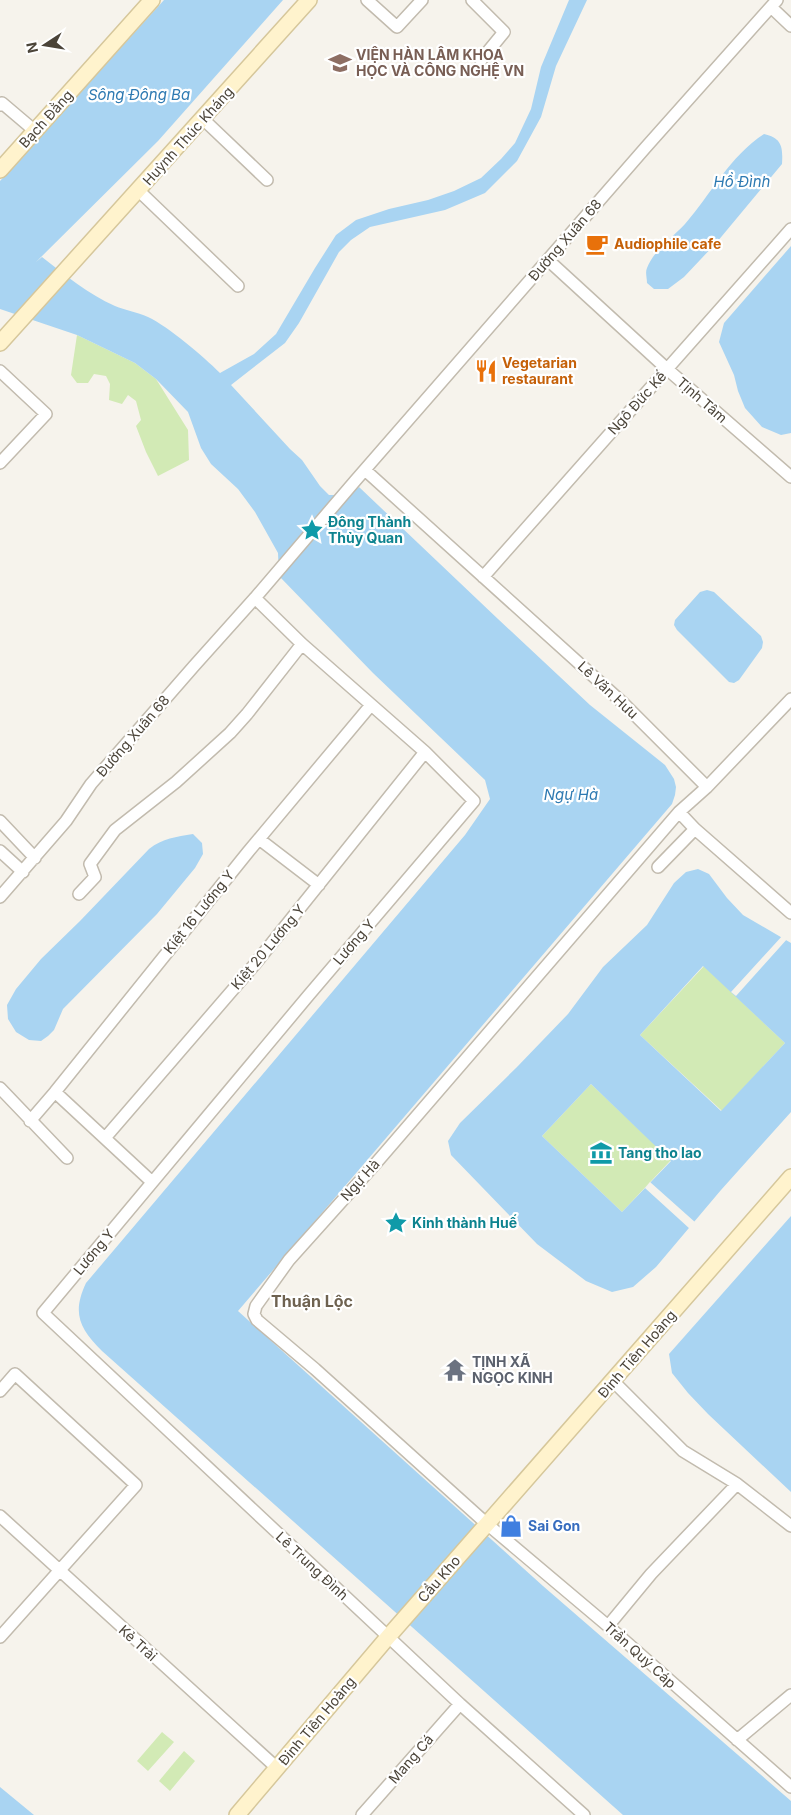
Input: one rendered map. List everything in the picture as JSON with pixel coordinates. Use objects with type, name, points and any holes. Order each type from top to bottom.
[{"type":"main road","name":"Bạch Đằng","points":[[0,170],[152,0]]},
{"type":"main road","name":"Huỳnh Thúc Kháng","points":[[0,343],[139,191],[309,0]]},
{"type":"main road","name":"Đinh Tiên Hoàng","points":[[485,1527],[791,1177]]},
{"type":"main road","name":"Cầu Kho","points":[[392,1632],[485,1527]]},
{"type":"main road","name":"Đinh Tiên Hoàng","points":[[237,1815],[392,1632]]},
{"type":"street","points":[[367,0],[397,26],[422,0]]},
{"type":"street","points":[[472,0],[504,32],[481,60]]},
{"type":"street","points":[[774,4],[791,26]]},
{"type":"street","name":"Đường Xuân 68","points":[[0,897],[66,821],[92,784],[187,673],[255,598],[652,139],[774,4]]},
{"type":"street","points":[[0,105],[2,103],[35,131]]},
{"type":"street","points":[[203,119],[267,180]]},
{"type":"street","points":[[139,191],[238,286]]},
{"type":"street","name":"Ngô Đức Kế","points":[[483,577],[791,229]]},
{"type":"street","name":"Tịnh Tâm","points":[[548,260],[667,369],[789,471]]},
{"type":"street","points":[[0,371],[46,414],[0,464]]},
{"type":"street","name":"Lê Văn Hưu","points":[[365,470],[623,703],[707,787]]},
{"type":"street","name":"Lương Y","points":[[43,1313],[474,801],[426,752],[302,644],[255,598]]},
{"type":"street","points":[[78,894],[95,876],[90,868],[90,864],[115,830],[176,782],[230,733],[302,644]]},
{"type":"street","points":[[791,700],[707,787],[679,812],[695,829],[791,914]]},
{"type":"street","name":"Kiệt 16 Lương Y","points":[[30,1121],[56,1092],[259,838],[371,706]]},
{"type":"street","name":"Kiệt 20 Lương Y","points":[[105,1138],[255,964],[426,752]]},
{"type":"street","name":"Ngự Hà","points":[[485,1527],[315,1369],[257,1320],[254,1314],[256,1306],[289,1260],[383,1155],[679,812]]},
{"type":"street","points":[[0,821],[35,858]]},
{"type":"street","points":[[658,867],[695,829]]},
{"type":"street","points":[[259,838],[319,885]]},
{"type":"street","points":[[0,851],[23,872]]},
{"type":"street","points":[[0,1088],[67,1158]]},
{"type":"street","points":[[56,1092],[152,1182]]},
{"type":"street","name":"Lê Trung Đình","points":[[43,1313],[392,1632],[460,1704],[584,1815]]},
{"type":"street","points":[[0,1392],[15,1374],[136,1485],[0,1637]]},
{"type":"street","points":[[613,1381],[683,1451],[736,1484],[791,1526]]},
{"type":"street","points":[[608,1626],[651,1574],[736,1484]]},
{"type":"street","name":"Kẻ Trài","points":[[0,1516],[277,1768]]},
{"type":"street","name":"Trần Quý Cáp","points":[[485,1527],[608,1626],[791,1787]]},
{"type":"street","points":[[737,1740],[791,1695]]},
{"type":"street","name":"Mang Cá","points":[[362,1815],[460,1704]]},
{"type":"green space","points":[[77,335],[135,363],[156,379],[188,430],[189,460],[158,476],[136,426],[141,420],[136,401],[128,395],[122,404],[109,400],[110,384],[106,376],[94,374],[88,383],[77,383],[71,375]]},
{"type":"green space","points":[[704,966],[785,1043],[722,1111],[640,1035]]},
{"type":"green space","points":[[591,1084],[671,1160],[622,1212],[542,1136]]},
{"type":"green space","points":[[162,1732],[174,1742],[148,1771],[137,1761]]},
{"type":"green space","points":[[184,1751],[195,1761],[170,1791],[159,1781]]},
{"type":"water","name":"Ngự Hà","points":[[164,0],[283,0],[158,141],[36,262],[42,257],[95,296],[115,306],[144,315],[166,328],[186,342],[220,373],[254,354],[276,334],[336,235],[356,220],[454,191],[481,178],[501,159],[515,143],[531,109],[541,67],[569,0],[587,0],[556,66],[541,117],[517,161],[485,193],[445,210],[370,227],[351,240],[339,252],[299,323],[285,343],[231,385],[302,460],[320,486],[329,495],[350,495],[359,487],[590,705],[665,765],[674,779],[675,795],[672,804],[238,1311],[543,1586],[791,1801],[791,1815],[623,1815],[102,1351],[88,1335],[80,1320],[79,1303],[86,1283],[465,835],[490,799],[485,780],[373,673],[279,576],[278,553],[255,512],[238,489],[211,464],[201,448],[188,412],[156,379],[135,363],[77,335],[0,309],[0,181]]},
{"type":"water","name":"Hồ Đình","points":[[764,134],[775,138],[780,144],[782,164],[717,242],[684,277],[668,289],[654,289],[647,283],[646,273],[654,256],[685,224],[731,164]]},
{"type":"water","points":[[791,246],[791,433],[781,435],[762,427],[745,408],[734,375],[719,342],[724,323]]},
{"type":"water","points":[[707,590],[714,592],[761,636],[763,642],[762,648],[739,680],[734,683],[729,682],[674,625],[675,620],[700,592]]},
{"type":"water","points":[[193,834],[202,843],[203,854],[195,868],[157,914],[63,1009],[54,1030],[41,1041],[29,1040],[16,1032],[8,1019],[7,1005],[16,989],[41,959],[149,849],[165,840]]},
{"type":"water","points":[[698,869],[709,874],[743,915],[791,943],[791,1112],[721,1190],[656,1267],[633,1287],[612,1292],[586,1281],[537,1244],[451,1155],[448,1141],[460,1123],[568,1014],[603,967],[647,925],[674,883],[686,872]],"holes":[[[703,966],[785,1043],[721,1111],[640,1035]],[[591,1084],[671,1161],[622,1212],[542,1136]]]},
{"type":"water","points":[[791,1216],[791,1492],[688,1393],[672,1373],[669,1354]]},
{"type":"water","points":[[0,1787],[34,1815],[0,1815]]},
{"type":"pier","points":[[783,935],[788,938],[736,996],[731,992]]},
{"type":"pier","points":[[650,1182],[696,1223],[690,1229],[645,1188]]},
{"type":"place","name":"VIỆN HÀN LÂM KHOA HỌC VÀ CÔNG NGHỆ VN","points":[[340,63]]},
{"type":"place","name":"Audiophile cafe","points":[[597,244]]},
{"type":"place","name":"Vegetarian restaurant","points":[[486,371]]},
{"type":"place","name":"Đông Thành Thủy Quan","points":[[312,530]]},
{"type":"place","name":"Tang tho lao","points":[[601,1153]]},
{"type":"place","name":"Kinh thành Huế","points":[[396,1223]]},
{"type":"place","name":"TỊNH XÃ NGỌC KINH","points":[[455,1370]]},
{"type":"place","name":"Sai Gon","points":[[511,1526]]},
{"type":"district","name":"Thuận Lộc","points":[[312,1301]]},
{"type":"water label","name":"Sông Đông Ba","points":[[139,95]]}]
